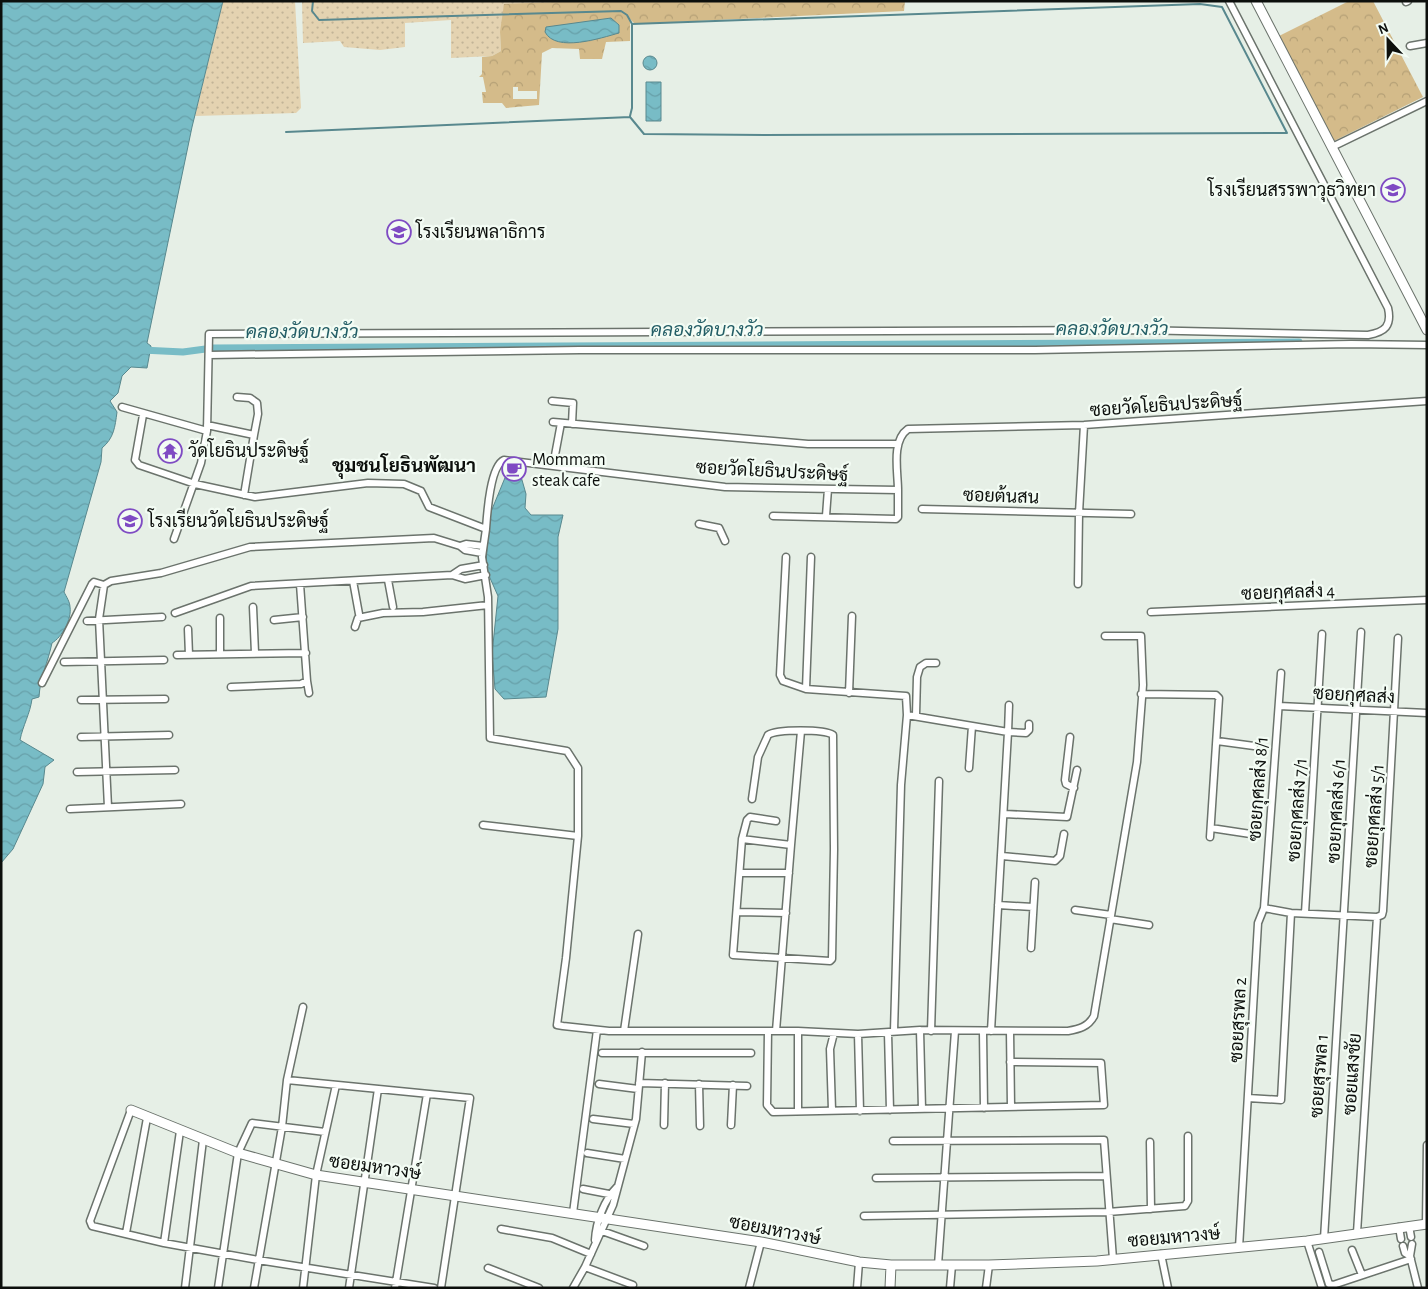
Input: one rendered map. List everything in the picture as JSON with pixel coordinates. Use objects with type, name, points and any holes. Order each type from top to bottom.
[{"type":"street","points":[[174,539],[195,484],[207,428],[209,334],[1137,330],[1368,335],[1380,333],[1388,327],[1391,319],[1388,308],[1229,1]]},
{"type":"street","points":[[1256,1],[1427,330]]},
{"type":"street","points":[[1410,46],[1427,43]]},
{"type":"street","points":[[1332,147],[1427,101]]},
{"type":"street","points":[[209,353],[580,350],[1035,350],[1351,344],[1427,345]]},
{"type":"street","points":[[237,396],[250,398],[257,403],[258,414],[244,495]]},
{"type":"street","name":"ซอยวัดโยธินประดิษฐ์","points":[[898,444],[904,433],[911,429],[1084,425],[1427,400]]},
{"type":"street","points":[[552,401],[573,403],[572,424]]},
{"type":"street","points":[[122,407],[143,414],[207,428],[254,435]]},
{"type":"street","points":[[143,414],[135,460],[139,465],[195,484],[244,495],[281,495],[380,482],[404,484],[421,491],[429,507],[486,529],[483,550],[488,605],[490,738],[570,753],[578,768],[578,836],[566,958],[557,1025],[624,1031],[798,1031],[834,1034],[920,1030],[983,1032],[1068,1031],[1080,1029],[1091,1021],[1111,917],[1137,762],[1141,694],[1141,636],[1105,636]]},
{"type":"street","points":[[553,422],[808,444],[898,444],[897,519],[773,516]]},
{"type":"street","points":[[553,466],[562,423]]},
{"type":"street","points":[[1078,584],[1078,513],[1084,425]]},
{"type":"street","name":"ซอยวัดโยธินประดิษฐ์","points":[[486,529],[489,498],[500,462],[504,460],[725,487],[898,490]]},
{"type":"street","points":[[826,516],[828,489]]},
{"type":"street","name":"ซอยต้นสน","points":[[922,509],[1131,514]]},
{"type":"street","points":[[698,524],[719,528],[725,541]]},
{"type":"street","points":[[42,683],[94,582],[104,585],[111,581],[161,573],[250,547],[434,538],[460,546],[465,550],[483,550]]},
{"type":"street","points":[[786,557],[780,675],[783,681],[787,684],[806,689],[906,696],[907,715],[901,785],[891,1032],[890,1110]]},
{"type":"street","points":[[806,689],[811,558]]},
{"type":"street","points":[[452,575],[461,569],[484,565]]},
{"type":"street","points":[[176,613],[250,586],[388,580],[452,575],[465,579],[486,575]]},
{"type":"street","points":[[388,580],[392,607]]},
{"type":"street","points":[[353,581],[359,614]]},
{"type":"street","points":[[300,584],[309,693]]},
{"type":"street","points":[[104,585],[99,620],[108,807]]},
{"type":"street","name":"ซอยกุศลส่ง 4","points":[[1151,612],[1427,600]]},
{"type":"street","points":[[356,627],[358,618],[383,613],[423,612],[488,605]]},
{"type":"street","points":[[253,607],[254,653]]},
{"type":"street","points":[[849,693],[852,616]]},
{"type":"street","points":[[87,621],[162,617]]},
{"type":"street","points":[[274,620],[303,617]]},
{"type":"street","points":[[220,618],[220,654]]},
{"type":"street","points":[[188,630],[189,654]]},
{"type":"street","name":"ซอยกุศลส่ง 6/1","points":[[1345,915],[1361,632]]},
{"type":"street","name":"ซอยกุศลส่ง 7/1","points":[[1305,913],[1322,634]]},
{"type":"street","name":"ซอยกุศลส่ง 5/1","points":[[1377,918],[1383,912],[1396,712],[1398,638]]},
{"type":"street","points":[[177,655],[306,653]]},
{"type":"street","points":[[64,662],[164,660]]},
{"type":"street","points":[[916,715],[917,678],[920,668],[926,663],[936,663]]},
{"type":"street","name":"ซอยกุศลส่ง 8/1","points":[[1264,908],[1280,673]]},
{"type":"street","points":[[231,687],[301,684],[307,680]]},
{"type":"street","points":[[1141,694],[1218,696],[1220,700],[1210,837]]},
{"type":"street","points":[[80,700],[165,699]]},
{"type":"street","points":[[991,1031],[1005,814],[1009,705]]},
{"type":"street","name":"ซอยกุศลส่ง","points":[[1279,706],[1427,713]]},
{"type":"street","points":[[907,715],[1008,732],[1026,733],[1029,730],[1029,724]]},
{"type":"street","points":[[969,768],[972,726]]},
{"type":"street","points":[[752,799],[758,758],[765,737],[776,732],[801,731],[828,732],[834,738],[832,959],[826,962],[734,956],[742,839],[749,818],[776,821]]},
{"type":"street","points":[[776,1031],[801,731]]},
{"type":"street","points":[[81,737],[170,735]]},
{"type":"street","points":[[1070,737],[1065,780],[1066,784],[1074,788]]},
{"type":"street","points":[[1217,741],[1254,746]]},
{"type":"street","points":[[77,772],[175,770]]},
{"type":"street","points":[[1005,814],[1067,818],[1077,770]]},
{"type":"street","points":[[931,1031],[939,781]]},
{"type":"street","points":[[70,809],[181,804]]},
{"type":"street","points":[[483,825],[578,836]]},
{"type":"street","points":[[1211,828],[1257,835]]},
{"type":"street","points":[[1002,856],[1055,861],[1060,856],[1064,834]]},
{"type":"street","points":[[742,839],[791,845]]},
{"type":"street","points":[[740,874],[789,873]]},
{"type":"street","points":[[1031,948],[1035,882]]},
{"type":"street","points":[[998,905],[1033,907]]},
{"type":"street","points":[[1264,908],[1291,913],[1377,918]]},
{"type":"street","name":"ซอยสุรพล 2","points":[[1240,1248],[1258,923],[1264,908]]},
{"type":"street","points":[[1075,910],[1149,926]]},
{"type":"street","points":[[737,912],[786,913]]},
{"type":"street","points":[[1248,1098],[1281,1100],[1291,913]]},
{"type":"street","name":"ซอยสุรพล 1","points":[[1324,1239],[1345,915]]},
{"type":"street","name":"ซอยแสงชัย","points":[[1357,1233],[1377,918]]},
{"type":"street","points":[[624,1031],[638,934]]},
{"type":"street","points":[[254,1288],[282,1127],[287,1080],[304,1007]]},
{"type":"street","points":[[573,1213],[597,1030]]},
{"type":"street","points":[[920,1030],[922,1109]]},
{"type":"street","points":[[768,1031],[767,1105],[773,1112],[1101,1106],[1104,1103],[1102,1066],[1100,1063],[1010,1062]]},
{"type":"street","points":[[798,1031],[798,1111]]},
{"type":"street","points":[[938,1265],[954,1031]]},
{"type":"street","points":[[1010,1031],[1011,1107]]},
{"type":"street","points":[[983,1032],[984,1108]]},
{"type":"street","points":[[832,1110],[830,1049],[834,1034]]},
{"type":"street","points":[[858,1034],[860,1111]]},
{"type":"street","points":[[573,1288],[602,1231],[604,1217],[617,1187],[634,1124],[642,1052]]},
{"type":"street","points":[[602,1053],[751,1053]]},
{"type":"street","points":[[287,1080],[470,1098],[441,1288]]},
{"type":"street","points":[[599,1084],[747,1086]]},
{"type":"street","points":[[664,1125],[665,1084]]},
{"type":"street","points":[[699,1084],[700,1126]]},
{"type":"street","points":[[303,1288],[307,1267],[316,1175],[336,1085]]},
{"type":"street","points":[[731,1125],[733,1085]]},
{"type":"street","points":[[349,1288],[378,1089]]},
{"type":"street","points":[[395,1285],[410,1188],[428,1094]]},
{"type":"street","points":[[131,1110],[90,1221],[92,1226],[164,1243],[307,1267],[395,1285],[434,1288]]},
{"type":"street","name":"ซอยมหาวงษ์","points":[[131,1110],[238,1153],[316,1175],[604,1217],[761,1242],[859,1262],[891,1265],[989,1265],[1097,1261],[1307,1241],[1427,1224]]},
{"type":"street","points":[[126,1233],[147,1118]]},
{"type":"street","points":[[593,1119],[634,1124]]},
{"type":"street","points":[[218,1288],[238,1153],[252,1123],[325,1132]]},
{"type":"street","points":[[164,1243],[180,1131]]},
{"type":"street","points":[[864,1216],[1108,1212],[1181,1207],[1187,1204],[1188,1136]]},
{"type":"street","points":[[185,1288],[203,1140]]},
{"type":"street","points":[[893,1141],[1104,1140],[1105,1176],[1113,1258]]},
{"type":"street","points":[[1150,1142],[1151,1209]]},
{"type":"street","points":[[1427,1145],[1427,1224]]},
{"type":"street","points":[[587,1153],[625,1159]]},
{"type":"street","points":[[876,1178],[1105,1176]]},
{"type":"street","points":[[583,1189],[613,1195]]},
{"type":"street","points":[[596,1242],[597,1226],[604,1217]]},
{"type":"street","points":[[1409,1226],[1413,1251],[1411,1257],[1418,1288]]},
{"type":"street","points":[[1399,1227],[1405,1253],[1411,1257]]},
{"type":"street","points":[[501,1229],[552,1238],[591,1254]]},
{"type":"street","points":[[602,1231],[644,1246]]},
{"type":"street","points":[[1307,1241],[1322,1288]]},
{"type":"street","points":[[749,1288],[761,1242]]},
{"type":"street","points":[[1352,1250],[1362,1275]]},
{"type":"street","points":[[1319,1252],[1327,1278],[1331,1284],[1411,1257]]},
{"type":"street","points":[[1161,1254],[1168,1288]]},
{"type":"street","points":[[857,1288],[859,1262]]},
{"type":"street","points":[[890,1288],[891,1265]]},
{"type":"street","points":[[950,1288],[952,1265]]},
{"type":"street","points":[[986,1288],[989,1265]]},
{"type":"street","points":[[585,1267],[633,1285]]},
{"type":"street","points":[[488,1268],[538,1288]]},
{"type":"shaded area","points":[[223,1],[295,1],[301,108],[296,113],[195,116]]},
{"type":"shaded area","points":[[302,1],[562,1],[500,32],[501,51],[492,56],[451,58],[451,20],[405,23],[405,47],[380,50],[344,47],[340,41],[303,43]]},
{"type":"green space","points":[[590,1],[905,1],[904,11],[635,24],[630,19],[630,41],[606,42],[602,59],[580,59],[579,49],[552,48],[542,53],[539,105],[506,108],[502,103],[483,103],[482,92],[486,92],[483,77],[479,77],[482,74],[482,57],[492,56],[501,51],[500,32],[504,4]],"holes":[[[611,18],[563,43],[584,23]],[[513,87],[518,87],[518,91],[537,91],[537,99],[513,99]]]},
{"type":"green space","points":[[1349,1],[1373,1],[1423,97],[1334,141],[1279,36]]},
{"type":"water","points":[[1,1],[223,1],[192,127],[147,343],[151,346],[147,368],[131,367],[122,376],[118,393],[110,401],[117,412],[115,427],[109,440],[102,448],[101,462],[64,592],[70,605],[68,622],[63,632],[52,643],[39,697],[32,699],[20,740],[54,760],[45,767],[43,784],[13,849],[1,863]]},
{"type":"water","points":[[611,18],[619,25],[619,33],[591,40],[569,43],[559,42],[545,32],[546,27]]},
{"type":"water","points":[[650,56],[655,58],[657,63],[655,68],[650,70],[645,68],[643,63],[645,58]]},
{"type":"water","points":[[646,82],[661,82],[661,121],[646,121]]},
{"type":"water","points":[[509,468],[520,473],[526,494],[525,508],[531,515],[563,515],[558,537],[558,629],[546,697],[504,699],[495,689],[492,654],[498,596],[486,569],[488,519]]},
{"type":"waterway","points":[[286,132],[630,117],[644,134],[1287,133],[1222,7],[1200,4],[632,24],[627,15],[621,11],[319,20],[312,11],[313,1]]},
{"type":"waterway","points":[[630,116],[632,108],[632,24]]},
{"type":"waterway","name":"คลองวัดบางวัว","points":[[142,350],[183,352],[213,348],[1299,342]]},
{"type":"place","name":"โรงเรียนสรรพาวุธวิทยา","points":[[1393,190]]},
{"type":"place","name":"โรงเรียนพลาธิการ","points":[[399,232]]},
{"type":"place","name":"วัดโยธินประดิษฐ์","points":[[170,451]]},
{"type":"place","name":"Mommam steak cafe","points":[[514,469]]},
{"type":"place","name":"โรงเรียนวัดโยธินประดิษฐ์","points":[[130,521]]},
{"type":"district","name":"ชุมชนโยธินพัฒนา","points":[[404,465]]}]
